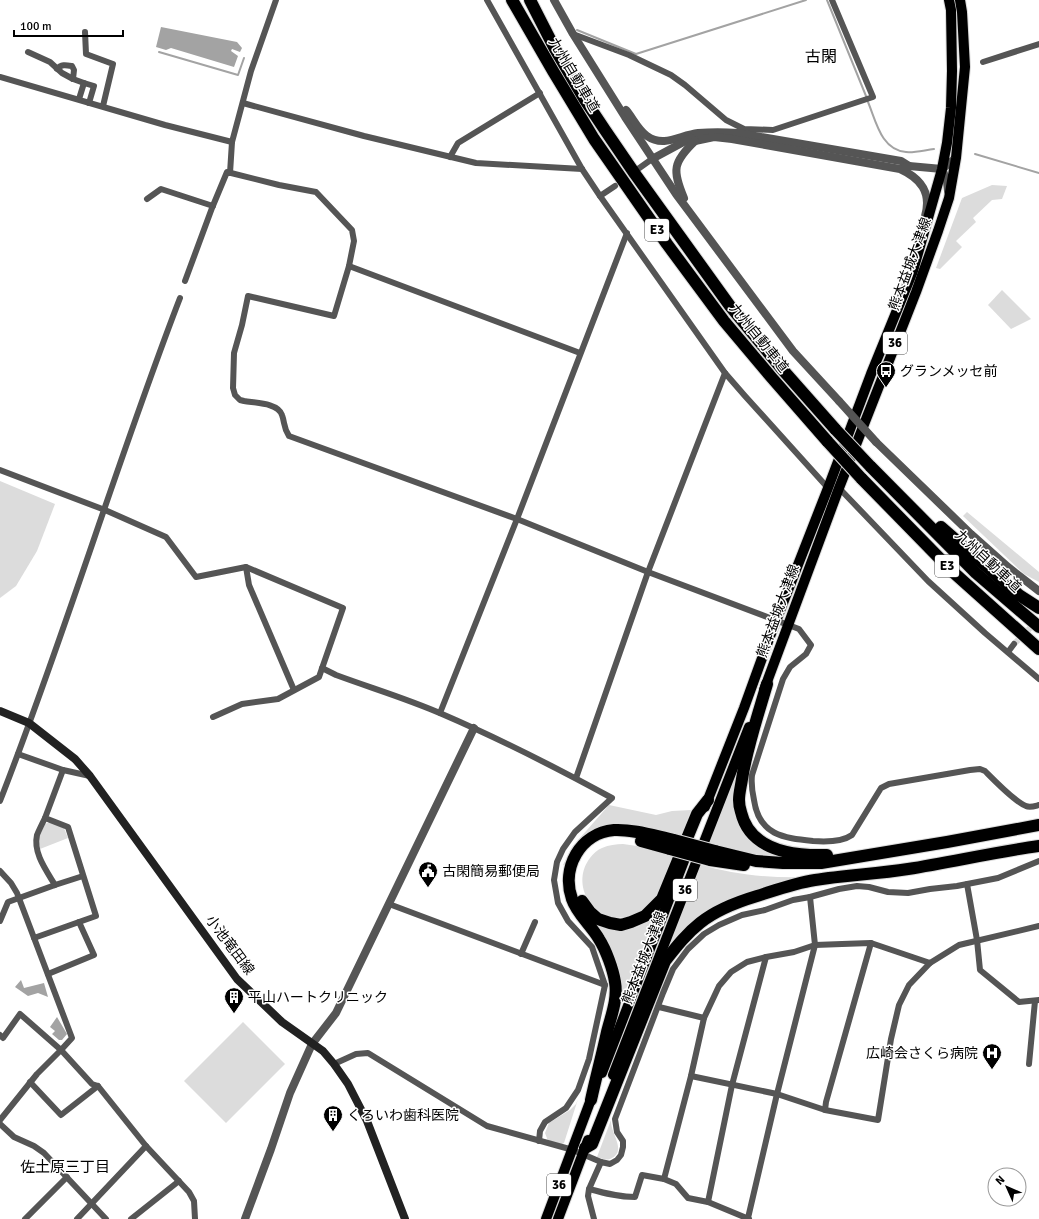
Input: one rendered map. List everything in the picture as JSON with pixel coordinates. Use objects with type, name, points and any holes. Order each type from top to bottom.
[{"type":"highway","name":"九州自動車道","points":[[512,0],[594,139],[667,244],[724,321],[772,378],[861,478],[953,572],[1039,649]]},
{"type":"highway","name":"九州自動車道","points":[[530,0],[555,49],[585,100],[635,174],[730,306],[782,369],[870,466],[976,573],[1039,627]]},
{"type":"highway","points":[[870,466],[1019,595],[1039,608]]},
{"type":"highway","points":[[766,684],[744,763],[739,801],[743,819],[751,832],[762,842],[774,848],[794,853],[815,855],[878,854]]},
{"type":"highway","points":[[672,844],[611,837],[594,845],[581,857],[576,874],[577,889],[582,901],[594,916],[610,923],[621,925],[645,916],[662,899],[697,814],[708,800]]},
{"type":"highway","points":[[1008,830],[1039,819]]},
{"type":"highway","points":[[713,855],[756,861],[821,863],[1039,825]]},
{"type":"highway","points":[[591,1100],[615,1004],[615,982],[600,939],[572,900],[569,871],[574,857],[580,847],[600,833],[614,830],[636,831],[672,844],[765,869],[830,870],[881,873]]},
{"type":"highway","points":[[580,1151],[592,1144],[598,1131],[665,961],[680,942],[700,922],[716,912],[740,901],[814,880],[881,873],[949,863],[1013,849],[1039,841]]},
{"type":"highway","points":[[1013,849],[1039,846]]},
{"type":"main road","name":"熊本益城大津線","points":[[558,1219],[580,1151],[766,684],[788,625],[871,374],[913,271],[942,169],[947,143],[951,108],[952,71],[951,10],[949,0]]},
{"type":"main road","name":"熊本益城大津線","points":[[546,1219],[580,1151],[591,1100],[744,708],[776,621],[916,292],[938,231],[949,198],[956,158],[965,67],[960,0]]},
{"type":"main road","name":"小池竜田線","points":[[0,711],[29,723],[75,759],[90,776],[237,979],[282,1022],[323,1051],[334,1064],[348,1084],[367,1121],[405,1219]]},
{"type":"street","points":[[230,173],[232,142],[242,103],[251,71],[276,0]]},
{"type":"street","points":[[488,0],[582,169],[725,373],[744,396],[833,488],[928,581],[985,633],[1039,679]]},
{"type":"street","points":[[554,0],[573,34],[652,159],[792,351],[876,442],[971,534],[1008,567],[1039,591]]},
{"type":"street","points":[[573,34],[629,55],[671,75],[686,85],[726,120],[744,129],[773,130],[873,97],[832,0]]},
{"type":"street","points":[[85,32],[86,54],[113,64],[103,106]]},
{"type":"street","points":[[983,62],[1039,44]]},
{"type":"street","points":[[28,52],[50,62],[56,69],[73,80],[94,86],[89,102]]},
{"type":"street","points":[[56,69],[59,66],[72,66],[74,70],[73,80]]},
{"type":"street","points":[[0,77],[165,125],[232,142]]},
{"type":"street","points":[[78,99],[84,83]]},
{"type":"street","points":[[608,90],[647,136],[655,140],[663,142],[671,141],[689,134],[694,138],[714,137],[732,139],[900,168],[916,178],[927,194],[926,212],[913,256],[913,271]]},
{"type":"street","points":[[450,157],[458,143],[540,93]]},
{"type":"street","points":[[242,103],[364,136],[476,163],[582,169]]},
{"type":"street","points":[[638,169],[652,159],[694,138],[720,132],[738,133],[902,161],[909,166]]},
{"type":"street","points":[[689,211],[680,189],[676,174],[676,166],[694,138]]},
{"type":"street","points":[[900,168],[909,166],[942,169],[956,158]]},
{"type":"street","points":[[942,169],[947,180],[949,198]]},
{"type":"street","points":[[186,281],[227,172],[279,185],[316,192],[352,230],[354,241],[349,266],[334,316],[248,296],[234,353],[232,388],[235,395],[240,400],[275,406],[281,413],[284,429],[289,436],[517,519],[648,572],[799,629],[811,645],[806,654],[790,667],[783,679],[752,775],[751,785],[755,807],[760,820],[767,829],[778,835],[792,839],[820,841],[846,839],[852,835],[881,788],[889,784],[980,769],[1027,806],[1033,807],[1039,805]]},
{"type":"street","points":[[600,196],[615,186]]},
{"type":"street","points":[[146,199],[162,190],[213,206]]},
{"type":"street","points":[[440,714],[627,233]]},
{"type":"street","points":[[349,266],[580,353]]},
{"type":"street","points":[[0,801],[105,510],[151,374],[180,298]]},
{"type":"street","points":[[576,778],[648,572],[725,373]]},
{"type":"street","points":[[0,470],[105,510],[166,537],[196,577],[246,566],[343,608],[318,676],[278,699],[242,704],[213,717]]},
{"type":"street","points":[[246,566],[249,585],[294,690]]},
{"type":"street","points":[[1008,652],[1014,644]]},
{"type":"street","points":[[322,668],[474,728],[576,778],[612,798],[575,832],[563,849],[557,862],[554,880],[558,903],[568,921],[592,947],[605,985],[589,1058],[578,1090],[566,1108],[545,1122],[540,1131],[539,1141]]},
{"type":"street","points":[[244,1219],[271,1149],[290,1093],[312,1044],[336,1013],[474,728]]},
{"type":"street","points":[[18,754],[63,770],[90,776]]},
{"type":"street","points":[[55,885],[39,858],[36,846],[37,835],[63,770]]},
{"type":"street","points":[[34,938],[96,916],[68,827],[45,818]]},
{"type":"street","points":[[334,1064],[356,1054],[368,1053],[487,1126],[580,1151],[600,1162],[610,1164],[617,1160],[621,1155],[623,1141],[617,1132],[616,1119],[663,993],[673,969],[688,949],[704,934],[719,925],[742,915],[765,910],[793,900],[810,897],[839,888],[857,886],[869,887],[888,892],[908,893],[998,878],[1039,861]]},
{"type":"street","points":[[0,871],[11,883],[19,899],[72,1038],[37,1074],[0,1120]]},
{"type":"street","points":[[0,921],[8,902],[83,876]]},
{"type":"street","points":[[967,884],[977,940],[980,970],[1019,1002],[1037,1001],[1029,1064]]},
{"type":"street","points":[[589,1189],[612,1195],[635,1197],[642,1175],[664,1179],[676,1184],[688,1198],[708,1202],[748,1219],[777,1094],[815,945],[810,897]]},
{"type":"street","points":[[389,904],[605,985]]},
{"type":"street","points":[[48,974],[94,955],[79,922]]},
{"type":"street","points":[[521,954],[534,922]]},
{"type":"street","points":[[691,1076],[777,1094],[825,1110],[878,1120],[890,1039],[899,1005],[909,985],[930,963],[959,945],[1039,926]]},
{"type":"street","points":[[664,1179],[691,1076],[704,1018],[719,986],[731,972],[747,962],[794,952],[815,945],[871,943],[930,963]]},
{"type":"street","points":[[825,1110],[871,943]]},
{"type":"street","points":[[708,1202],[732,1085],[766,957]]},
{"type":"street","points":[[659,1007],[704,1018]]},
{"type":"street","points":[[1,1038],[20,1014],[61,1050],[92,1084],[98,1086],[146,1146],[189,1192],[194,1201],[195,1219]]},
{"type":"street","points":[[30,1082],[61,1115],[98,1086]]},
{"type":"street","points":[[0,1124],[14,1137],[34,1146],[44,1153],[106,1219]]},
{"type":"street","points":[[77,1219],[146,1146]]},
{"type":"street","points":[[594,1219],[588,1196],[589,1189],[600,1162]]},
{"type":"street","points":[[25,1219],[67,1177]]},
{"type":"street","points":[[132,1219],[179,1181]]},
{"type":"shaded area","points":[[161,27],[237,42],[242,48],[240,52],[232,49],[231,51],[238,56],[234,67],[171,48],[166,50],[156,47]]},
{"type":"shaded area","points":[[992,185],[1007,186],[1002,199],[992,200],[973,218],[976,222],[956,241],[962,247],[940,269],[936,268],[962,198]]},
{"type":"shaded area","points":[[1002,290],[1031,319],[1011,329],[988,305]]},
{"type":"shaded area","points":[[0,481],[55,504],[37,551],[16,586],[0,598]]},
{"type":"shaded area","points":[[967,512],[1039,572],[1039,582],[1024,574],[963,516]]},
{"type":"shaded area","points":[[740,761],[736,804],[760,847],[778,856],[794,858],[783,861],[704,847]]},
{"type":"shaded area","points":[[609,805],[656,815],[672,811],[691,810],[680,839],[608,826],[565,866],[563,865],[572,847]]},
{"type":"shaded area","points":[[50,822],[64,828],[68,838],[40,849],[38,840],[45,824]]},
{"type":"shaded area","points":[[623,844],[644,847],[673,856],[660,890],[652,902],[640,913],[625,917],[613,917],[603,914],[594,907],[588,899],[582,879],[584,868],[595,852],[607,846]]},
{"type":"shaded area","points":[[698,864],[730,872],[762,876],[828,876],[744,898],[664,954]]},
{"type":"shaded area","points":[[584,911],[626,929],[638,927],[655,913],[657,914],[624,1001],[618,999]]},
{"type":"shaded area","points":[[21,980],[24,988],[44,983],[48,997],[38,993],[28,996],[15,987]]},
{"type":"shaded area","points":[[57,1017],[67,1034],[62,1040],[59,1040],[52,1034],[55,1031],[50,1027]]},
{"type":"shaded area","points":[[243,1022],[285,1064],[226,1123],[184,1081]]},
{"type":"shaded area","points":[[578,1099],[564,1143],[562,1144],[548,1141],[545,1133],[549,1123],[570,1110],[576,1104]]},
{"type":"shaded area","points":[[611,1120],[611,1125],[617,1141],[618,1151],[612,1158],[605,1159],[597,1157]]},
{"type":"waterway","points":[[577,30],[636,54],[806,0]]},
{"type":"waterway","points":[[827,0],[866,96]]},
{"type":"waterway","points":[[159,52],[238,75],[244,58]]},
{"type":"waterway","points":[[868,102],[877,126],[885,140],[891,146],[906,152],[934,149]]},
{"type":"waterway","points":[[975,154],[1039,173]]},
{"type":"tunnel","points":[[1014,644],[1036,622]]},
{"type":"place","name":"グランメッセ前","points":[[886,388]]},
{"type":"place","name":"古閑簡易郵便局","points":[[428,888]]},
{"type":"place","name":"平山ハートクリニック","points":[[234,1014]]},
{"type":"place","name":"広崎会さくら病院","points":[[992,1070]]},
{"type":"place","name":"くろいわ歯科医院","points":[[333,1132]]},
{"type":"district","name":"古閑","points":[[821,57]]},
{"type":"district","name":"佐土原三丁目","points":[[65,1167]]}]
